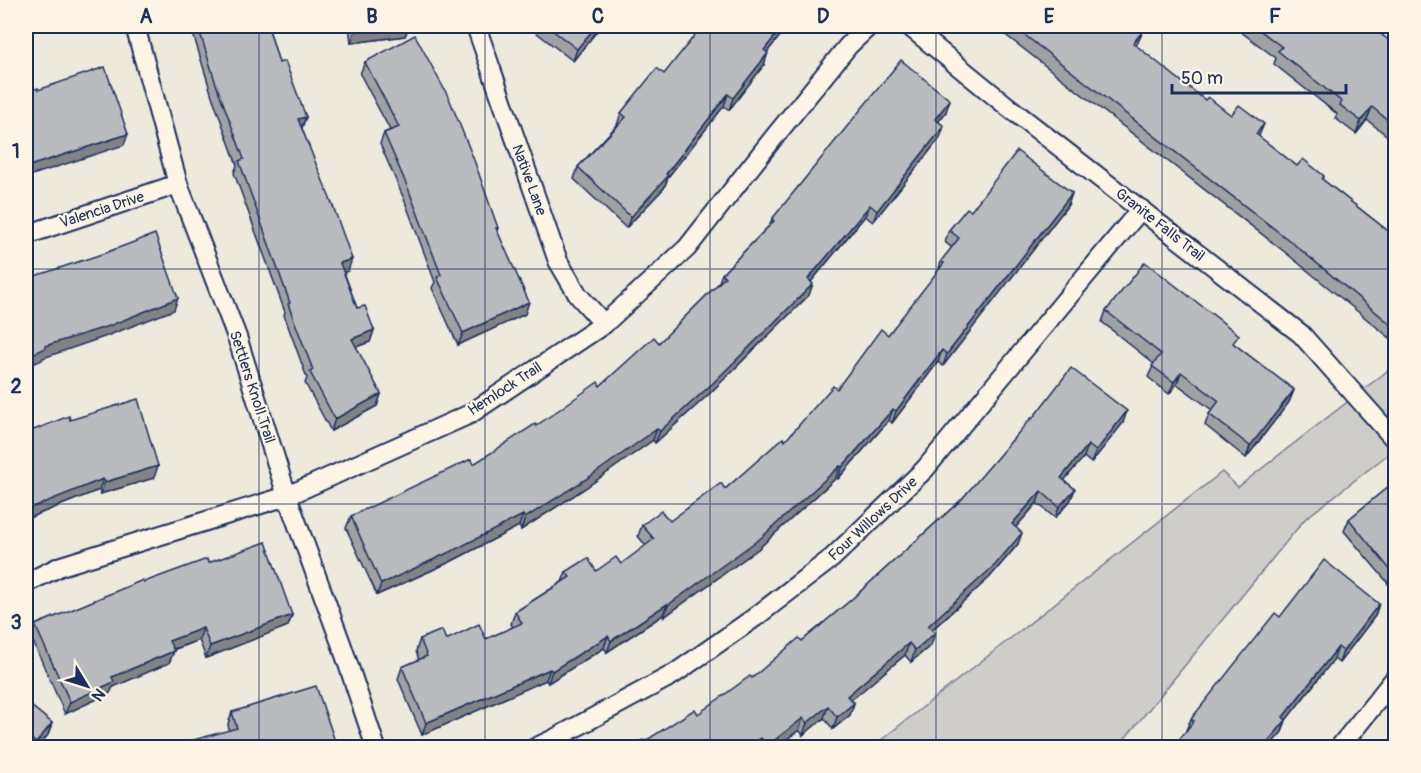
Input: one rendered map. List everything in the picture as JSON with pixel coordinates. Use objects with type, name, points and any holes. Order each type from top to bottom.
[{"type":"street","name":"Settlers Knoll Trail","points":[[135,26],[178,184],[237,337],[287,496],[376,747]]},
{"type":"street","name":"Native Lane","points":[[476,26],[558,261],[578,295],[604,324]]},
{"type":"street","name":"Hemlock Trail","points":[[26,583],[61,566],[287,496],[470,414],[604,324],[687,248],[848,46],[869,26]]},
{"type":"street","name":"Granite Falls Trail","points":[[909,26],[1007,106],[1301,334],[1395,441]]},
{"type":"street","name":"Valencia Drive","points":[[26,235],[178,184]]},
{"type":"street","name":"Four Willows Drive","points":[[535,747],[674,674],[754,618],[832,558],[926,469],[1141,209]]},
{"type":"street","points":[[1339,747],[1395,677]]},
{"type":"shaded area","points":[[1395,365],[1395,449],[1305,519],[1118,747],[871,748],[1222,472],[1238,487]]},
{"type":"building","points":[[198,26],[268,26],[279,63],[285,61],[306,117],[298,119],[352,259],[340,263],[357,308],[365,306],[374,330],[352,339],[381,394],[335,419],[310,372],[313,370],[239,161],[244,159],[216,84]]},
{"type":"building","points":[[355,26],[400,26],[355,31]]},
{"type":"building","points":[[547,26],[596,26],[577,49]]},
{"type":"building","points":[[702,26],[783,26],[764,50],[768,53],[733,98],[728,94],[666,174],[668,176],[631,217],[578,167],[626,117],[621,113],[657,68],[664,74]]},
{"type":"building","points":[[1013,26],[1136,26],[1143,31],[1133,43],[1205,100],[1208,97],[1231,115],[1239,105],[1264,124],[1256,134],[1297,166],[1303,159],[1324,176],[1322,179],[1392,234],[1395,231],[1394,327],[1290,241]]},
{"type":"building","points":[[1254,26],[1370,26],[1395,45],[1395,126],[1372,107],[1361,121],[1340,105],[1342,102],[1278,51],[1282,47]]},
{"type":"building","points":[[415,35],[449,98],[474,160],[498,228],[496,228],[529,302],[463,333],[437,277],[441,275],[384,133],[399,127],[365,62]]},
{"type":"building","points":[[901,60],[950,100],[935,119],[944,126],[877,211],[870,205],[808,279],[813,284],[713,383],[660,431],[657,429],[591,476],[525,518],[523,515],[381,584],[351,516],[471,459],[474,464],[535,424],[536,426],[598,382],[600,386],[654,337],[659,343],[725,277],[722,274],[774,221],[772,219]]},
{"type":"building","points":[[105,67],[128,134],[26,167],[26,92]]},
{"type":"building","points":[[1017,151],[1072,193],[947,354],[942,350],[896,411],[893,409],[842,467],[840,466],[762,537],[668,605],[611,641],[608,636],[552,671],[550,669],[426,723],[402,667],[427,656],[420,639],[442,630],[446,640],[479,624],[486,639],[522,623],[515,612],[570,577],[566,572],[588,558],[596,571],[616,557],[621,564],[654,539],[642,525],[661,511],[670,521],[721,483],[725,489],[783,438],[785,441],[833,386],[837,389],[881,329],[888,335],[944,263],[941,261],[959,238],[949,230],[967,208],[971,211]]},
{"type":"building","points":[[155,234],[178,298],[109,326],[45,346],[46,348],[26,357],[26,279]]},
{"type":"building","points":[[1145,262],[1239,335],[1233,343],[1294,390],[1250,446],[1209,414],[1219,401],[1181,372],[1174,382],[1152,366],[1161,354],[1106,311]]},
{"type":"building","points":[[1071,368],[1127,411],[1096,451],[1088,445],[1061,478],[1075,489],[1059,507],[1041,491],[1012,524],[1022,533],[995,565],[928,626],[935,633],[915,650],[909,643],[847,696],[854,703],[837,717],[828,706],[807,723],[803,718],[767,746],[761,738],[748,747],[629,747],[643,740],[644,742],[695,709],[698,714],[750,676],[752,678],[799,638],[802,641],[852,599],[961,500],[1032,419]]},
{"type":"building","points":[[138,399],[158,466],[105,482],[103,479],[26,510],[26,433],[69,416],[70,420]]},
{"type":"building","points":[[1389,486],[1395,494],[1395,569],[1392,572],[1349,519]]},
{"type":"building","points":[[266,542],[292,615],[210,646],[203,628],[169,641],[174,651],[112,677],[114,682],[70,702],[35,625],[143,580],[144,582],[207,559],[208,563]]},
{"type":"building","points":[[1324,560],[1379,604],[1343,651],[1338,647],[1283,717],[1286,720],[1264,747],[1173,747],[1194,721],[1191,719],[1275,613],[1280,617]]},
{"type":"building","points":[[316,686],[337,747],[177,747],[183,743],[237,728],[232,712]]},
{"type":"building","points":[[26,702],[52,723],[36,743],[26,734]]}]
